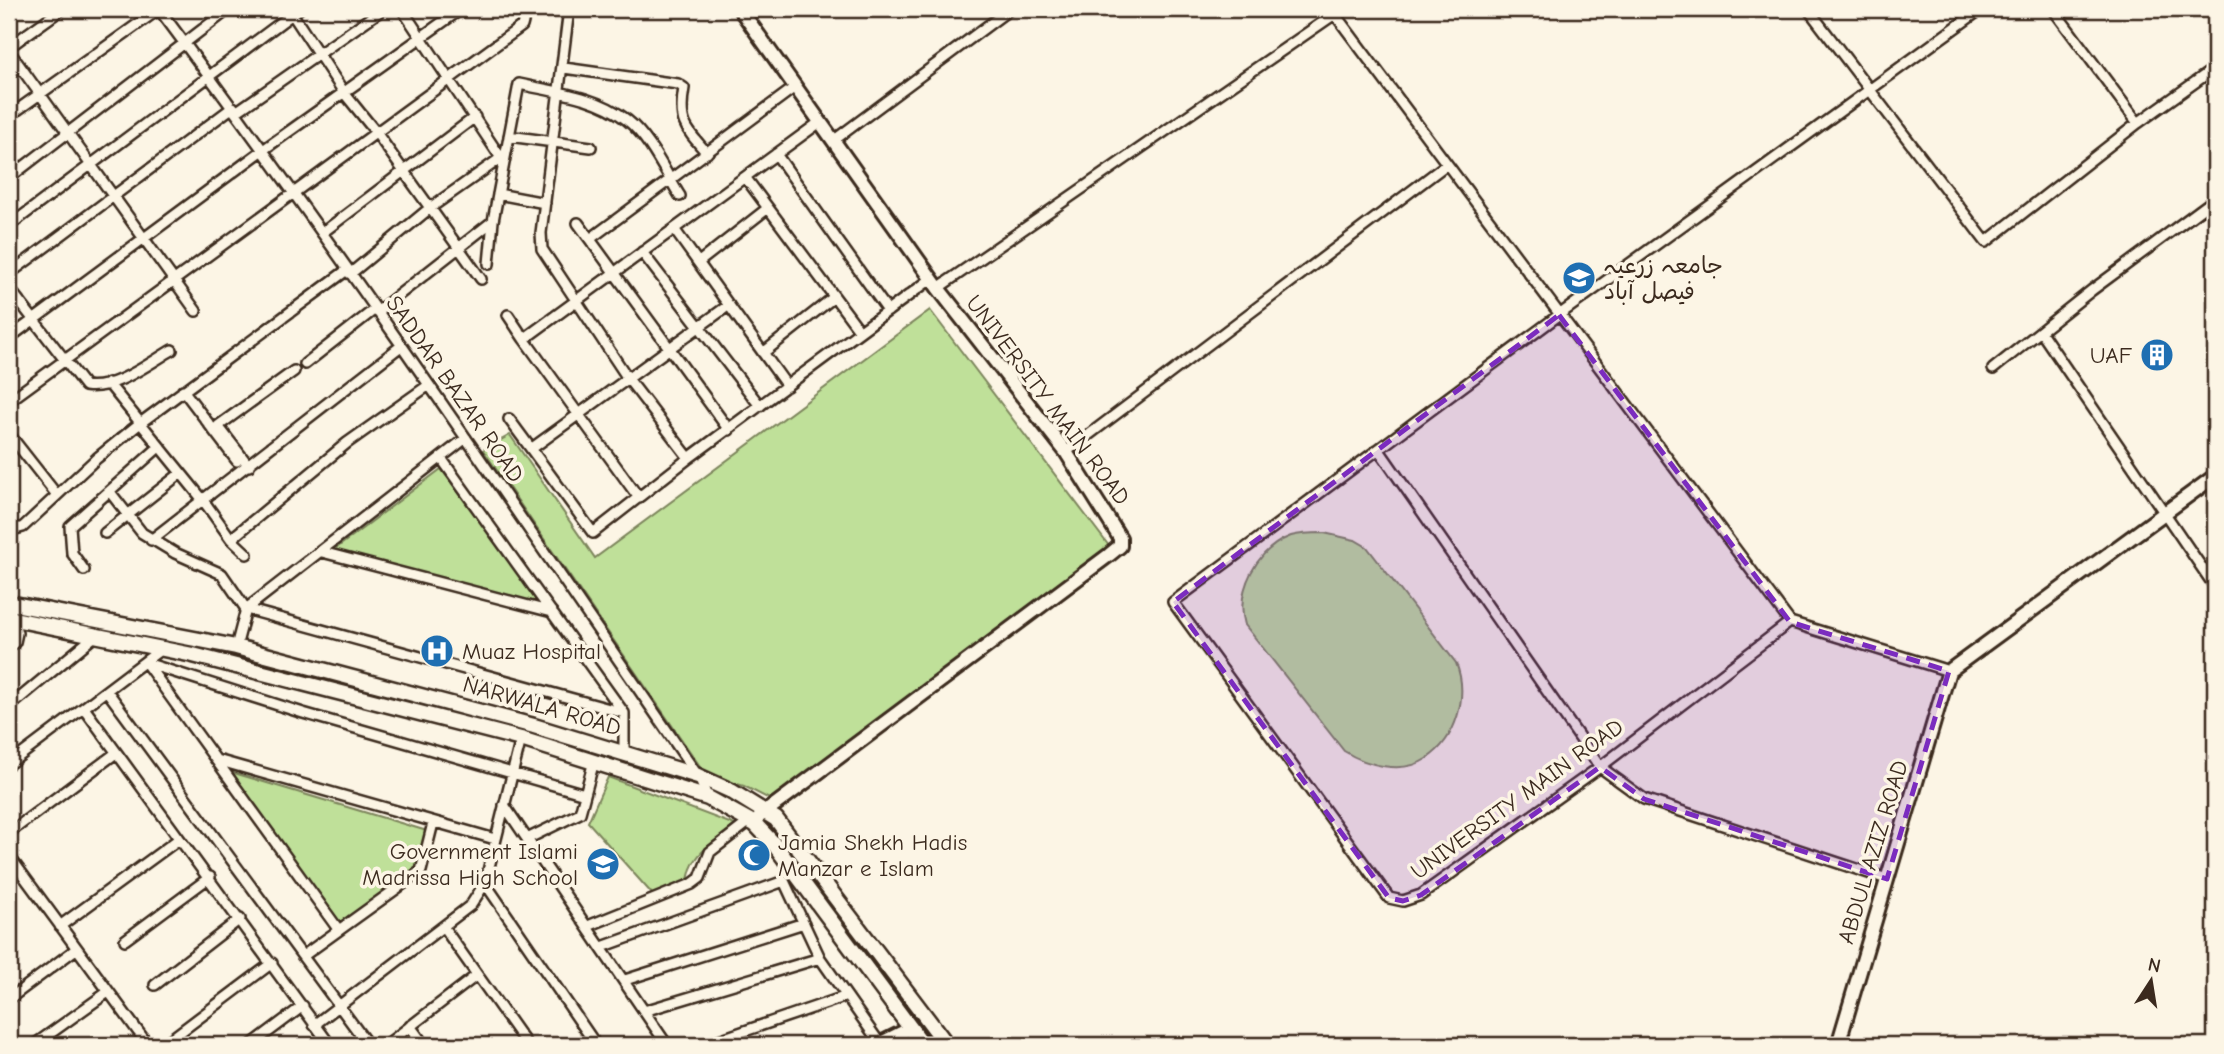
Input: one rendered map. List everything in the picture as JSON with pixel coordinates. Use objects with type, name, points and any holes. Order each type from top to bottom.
[{"type":"main road","name":"NARWALA ROAD","points":[[9,603],[236,647],[624,752],[698,776],[732,791],[776,819],[947,1045]]},
{"type":"main road","name":"NARWALA ROAD","points":[[11,619],[163,648],[521,739],[708,798],[750,821],[788,861],[923,1045]]},
{"type":"street","name":"SADDAR BAZAR ROAD","points":[[159,9],[211,75],[466,438],[698,776],[708,798]]},
{"type":"street","points":[[9,116],[159,9]]},
{"type":"street","points":[[9,178],[229,9]]},
{"type":"street","points":[[9,274],[234,109],[319,56],[383,9]]},
{"type":"street","points":[[9,525],[12,530],[23,527],[139,424],[183,390],[349,272],[430,208],[501,158],[402,9]]},
{"type":"street","points":[[9,338],[263,150],[461,9]]},
{"type":"street","points":[[9,401],[522,26],[525,14],[520,9]]},
{"type":"street","name":"UNIVERSITY MAIN ROAD","points":[[740,9],[935,283],[1066,452],[1118,531],[1119,546],[766,812],[750,821]]},
{"type":"street","points":[[833,141],[1010,9]]},
{"type":"street","points":[[1808,9],[1986,242],[2138,123],[2215,68]]},
{"type":"street","points":[[1887,879],[1644,799],[1600,767],[1379,450],[1559,315],[1981,9]]},
{"type":"street","points":[[2053,9],[2138,123]]},
{"type":"street","points":[[59,10],[9,49],[38,94],[196,311]]},
{"type":"street","points":[[9,226],[294,10],[319,56],[345,94],[375,131],[481,279]]},
{"type":"street","points":[[571,10],[545,203],[542,248],[629,380],[689,458]]},
{"type":"street","points":[[509,419],[593,533],[689,458],[888,311],[935,283],[1336,10],[1559,315],[1790,622],[1949,671],[2215,476]]},
{"type":"street","points":[[564,68],[678,84],[684,88],[680,109],[682,124],[707,153]]},
{"type":"street","points":[[489,264],[493,221],[519,84],[588,100],[627,120],[640,133],[680,196]]},
{"type":"street","points":[[590,239],[795,88]]},
{"type":"street","points":[[322,233],[475,117]]},
{"type":"street","points":[[524,339],[820,122]]},
{"type":"street","points":[[509,136],[591,147]]},
{"type":"street","points":[[776,154],[888,311]]},
{"type":"street","points":[[1066,452],[1447,164]]},
{"type":"street","points":[[745,177],[860,331]]},
{"type":"street","points":[[498,194],[545,203]]},
{"type":"street","points":[[1993,369],[2092,290],[2215,200]]},
{"type":"street","points":[[699,262],[768,208]]},
{"type":"street","points":[[305,364],[493,221]]},
{"type":"street","points":[[578,223],[668,350],[729,430]]},
{"type":"street","points":[[674,229],[787,386]]},
{"type":"street","points":[[642,252],[760,406]]},
{"type":"street","points":[[9,288],[63,362],[85,386],[93,388],[108,383],[172,350]]},
{"type":"street","points":[[764,353],[834,297]]},
{"type":"street","points":[[531,449],[729,305]]},
{"type":"street","points":[[508,315],[639,498]]},
{"type":"street","points":[[2040,332],[2213,584]]},
{"type":"street","points":[[151,540],[401,346]]},
{"type":"street","points":[[249,466],[218,426],[294,370]]},
{"type":"street","points":[[108,383],[203,500],[231,539],[247,554]]},
{"type":"street","points":[[231,539],[347,443],[429,385]]},
{"type":"street","points":[[183,390],[237,461]]},
{"type":"street","points":[[9,434],[57,495]]},
{"type":"street","points":[[236,647],[246,609],[466,438]]},
{"type":"street","points":[[84,570],[72,553],[70,526],[159,447]]},
{"type":"street","name":"UNIVERSITY MAIN ROAD","points":[[1379,450],[1173,603],[1389,898],[1403,901],[1421,895],[1600,767],[1790,622]]},
{"type":"street","points":[[441,458],[624,713],[624,752]]},
{"type":"street","points":[[105,533],[181,473]]},
{"type":"street","points":[[110,492],[151,540],[222,574],[246,609],[624,713]]},
{"type":"street","points":[[322,552],[552,612]]},
{"type":"street","points":[[9,647],[15,642],[17,633],[11,619]]},
{"type":"street","points":[[9,707],[97,634]]},
{"type":"street","points":[[9,764],[146,663],[176,635]]},
{"type":"street","points":[[146,663],[338,929]]},
{"type":"street","points":[[146,663],[303,713],[585,794]]},
{"type":"street","name":"ABDUL AZIZ ROAD","points":[[1838,1045],[1949,671]]},
{"type":"street","points":[[107,691],[368,1045]]},
{"type":"street","points":[[84,708],[179,839],[210,877],[330,1045]]},
{"type":"street","points":[[314,1024],[471,905],[485,883],[521,739]]},
{"type":"street","points":[[9,833],[116,752]]},
{"type":"street","points":[[216,760],[495,839]]},
{"type":"street","points":[[527,839],[580,813],[594,761]]},
{"type":"street","points":[[504,805],[667,1045]]},
{"type":"street","points":[[588,926],[692,884],[700,878],[710,852],[750,821]]},
{"type":"street","points":[[303,956],[421,872],[433,823]]},
{"type":"street","points":[[61,926],[179,839]]},
{"type":"street","points":[[9,856],[148,1045]]},
{"type":"street","points":[[125,940],[210,877]]},
{"type":"street","points":[[601,947],[784,881],[820,958],[880,1045],[911,1028]]},
{"type":"street","points":[[485,883],[596,1045]]},
{"type":"street","points":[[155,985],[240,919]]},
{"type":"street","points":[[625,980],[803,923]]},
{"type":"street","points":[[444,928],[527,1045]]},
{"type":"street","points":[[9,999],[76,949]]},
{"type":"street","points":[[644,1011],[820,958]]},
{"type":"street","points":[[163,1045],[272,963]]},
{"type":"street","points":[[386,1045],[477,975]]},
{"type":"street","points":[[34,1045],[108,992]]},
{"type":"street","points":[[704,1045],[844,996]]},
{"type":"street","points":[[251,1045],[303,1006]]},
{"type":"street","points":[[410,1026],[424,1045]]},
{"type":"highlighted area","points":[[1559,315],[1790,622],[1949,671],[1887,879],[1644,799],[1600,767],[1421,895],[1403,901],[1389,898],[1173,602]]},
{"type":"green space","points":[[930,310],[1109,546],[779,804],[744,786],[706,775],[483,450],[510,435],[595,558]]},
{"type":"green space","points":[[441,469],[552,616],[326,556]]},
{"type":"green space","points":[[1324,533],[1355,540],[1367,547],[1456,663],[1461,689],[1458,716],[1446,740],[1426,759],[1416,764],[1384,766],[1344,751],[1245,625],[1243,599],[1246,585],[1258,561],[1279,542],[1291,536]]},
{"type":"green space","points":[[234,773],[427,831],[416,869],[340,922],[229,778]]},
{"type":"green space","points":[[608,777],[735,825],[697,857],[692,865],[688,885],[654,896],[588,822]]},
{"type":"place","name":"جامعہ زرعیہ فیصل آباد","points":[[1579,278]]},
{"type":"place","name":"UAF","points":[[2157,355]]},
{"type":"place","name":"Muaz Hospital","points":[[437,651]]},
{"type":"place","name":"Jamia Shekh Hadis Manzar e Islam","points":[[754,855]]},
{"type":"place","name":"Government Islami Madrissa High School","points":[[603,864]]}]
